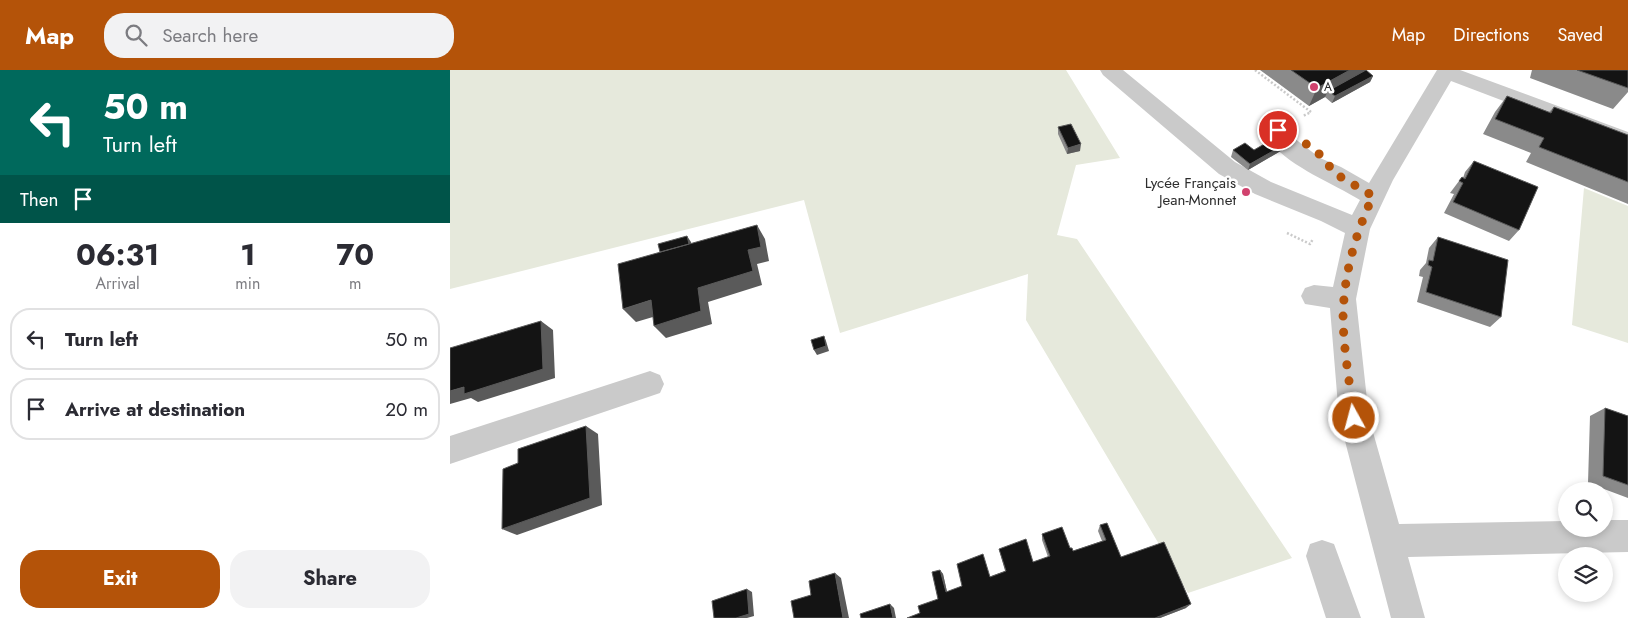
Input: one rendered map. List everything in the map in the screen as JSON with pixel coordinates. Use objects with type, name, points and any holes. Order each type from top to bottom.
[{"type":"street","points":[[1110,70],[1227,168],[1263,188],[1358,228]]},
{"type":"street","points":[[1408,618],[1354,418],[1343,300],[1358,228],[1373,196],[1446,71],[1628,140]]},
{"type":"street","points":[[1274,126],[1280,139],[1312,164],[1334,173],[1373,196]]},
{"type":"street","points":[[1314,296],[1343,300]]},
{"type":"street","points":[[450,450],[650,384]]},
{"type":"street","points":[[1386,542],[1628,536]]},
{"type":"street","points":[[1322,556],[1344,618]]},
{"type":"shaded area","points":[[450,70],[1066,70],[1120,158],[1076,165],[1057,235],[1077,239],[1292,558],[1188,593],[1026,320],[1028,274],[840,333],[804,200],[450,289]]},
{"type":"shaded area","points":[[1584,188],[1628,206],[1628,343],[1572,325]]},
{"type":"building","points":[[1291,70],[1350,70],[1317,88]]},
{"type":"building","points":[[1366,70],[1373,76],[1335,96],[1328,91]]},
{"type":"building","points":[[1577,70],[1628,70],[1628,88]]},
{"type":"building","points":[[1507,96],[1551,113],[1554,107],[1628,135],[1628,182],[1539,147],[1544,138],[1495,119]]},
{"type":"building","points":[[1071,124],[1081,144],[1068,148],[1058,127]]},
{"type":"building","points":[[1278,136],[1287,143],[1250,164],[1233,150],[1245,143],[1254,150]]},
{"type":"building","points":[[1474,161],[1538,187],[1519,230],[1453,202],[1463,183],[1459,181],[1462,177],[1465,179]]},
{"type":"building","points":[[757,225],[761,247],[748,250],[753,271],[698,288],[701,311],[654,326],[651,300],[623,309],[618,264]]},
{"type":"building","points":[[687,236],[689,244],[660,252],[658,244]]},
{"type":"building","points":[[1438,237],[1508,260],[1501,317],[1426,292],[1432,267],[1428,265],[1429,260],[1433,261]]},
{"type":"building","points":[[541,321],[543,369],[464,394],[464,387],[450,391],[450,348]]},
{"type":"building","points":[[824,336],[826,346],[814,350],[811,340]]},
{"type":"building","points":[[1605,408],[1628,416],[1628,485],[1603,476]]},
{"type":"building","points":[[586,426],[590,498],[502,529],[503,469],[518,463],[518,449]]},
{"type":"building","points":[[1107,523],[1121,557],[1164,542],[1191,604],[1155,618],[907,618],[920,613],[918,606],[938,599],[932,572],[940,570],[946,592],[962,586],[957,564],[983,554],[990,577],[1006,571],[999,549],[1026,539],[1033,562],[1050,556],[1042,534],[1062,527],[1073,551],[1106,540],[1100,525]]},
{"type":"building","points":[[835,573],[843,618],[794,618],[791,601],[811,595],[809,581]]},
{"type":"building","points":[[747,589],[749,614],[736,618],[714,618],[712,601]]},
{"type":"building","points":[[890,604],[893,618],[861,618],[860,614]]},
{"type":"place","name":"A","points":[[1314,87]]},
{"type":"place","name":"Lycée Français Jean-Monnet","points":[[1246,192]]},
{"type":"route","points":[[1278,130],[1292,133],[1323,157],[1334,173],[1373,196],[1358,228],[1343,300],[1354,418]]}]
